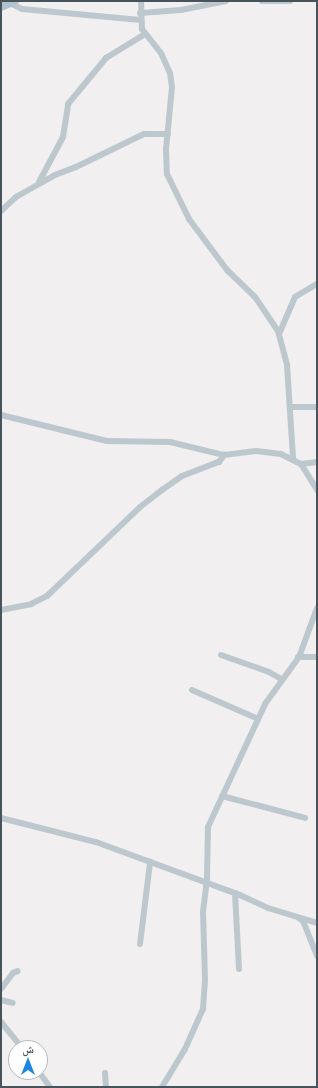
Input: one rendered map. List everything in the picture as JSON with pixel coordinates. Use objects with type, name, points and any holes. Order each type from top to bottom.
[{"type":"main road","points":[[1,7],[13,2]]},
{"type":"street","points":[[141,1],[140,16],[145,34],[157,46],[170,73],[172,87],[168,134],[167,174],[183,208],[227,270],[255,297],[279,334],[287,365],[293,459]]},
{"type":"street","points":[[13,2],[22,9],[140,16],[226,1]]},
{"type":"street","points":[[262,1],[290,1]]},
{"type":"street","points":[[39,182],[62,137],[68,104],[106,58],[145,34]]},
{"type":"street","points":[[1,211],[16,197],[39,182],[76,168],[144,134],[168,134]]},
{"type":"street","points":[[279,334],[295,297],[317,284]]},
{"type":"street","points":[[290,407],[317,407]]},
{"type":"street","points":[[1,415],[93,439],[116,442],[170,442],[224,455],[264,451],[293,459],[301,464],[317,490]]},
{"type":"street","points":[[1,610],[31,604],[48,596],[140,507],[162,490],[187,474],[219,462],[224,455]]},
{"type":"street","points":[[301,464],[317,462]]},
{"type":"street","points":[[162,1087],[185,1049],[203,1009],[205,979],[203,912],[207,884],[208,827],[258,719],[282,679],[298,658],[317,608]]},
{"type":"street","points":[[221,655],[269,672],[282,679]]},
{"type":"street","points":[[298,658],[317,657]]},
{"type":"street","points":[[192,690],[258,719]]},
{"type":"street","points":[[222,796],[306,818]]},
{"type":"street","points":[[1,818],[96,842],[235,893],[268,908],[317,922]]},
{"type":"street","points":[[140,944],[150,862]]},
{"type":"street","points":[[235,893],[239,969]]},
{"type":"street","points":[[296,916],[303,921],[317,956]]},
{"type":"street","points":[[1,989],[13,973],[18,971]]},
{"type":"street","points":[[1,1000],[13,1003]]},
{"type":"street","points":[[1,1022],[16,1040]]},
{"type":"street","points":[[105,1073],[106,1087]]}]
